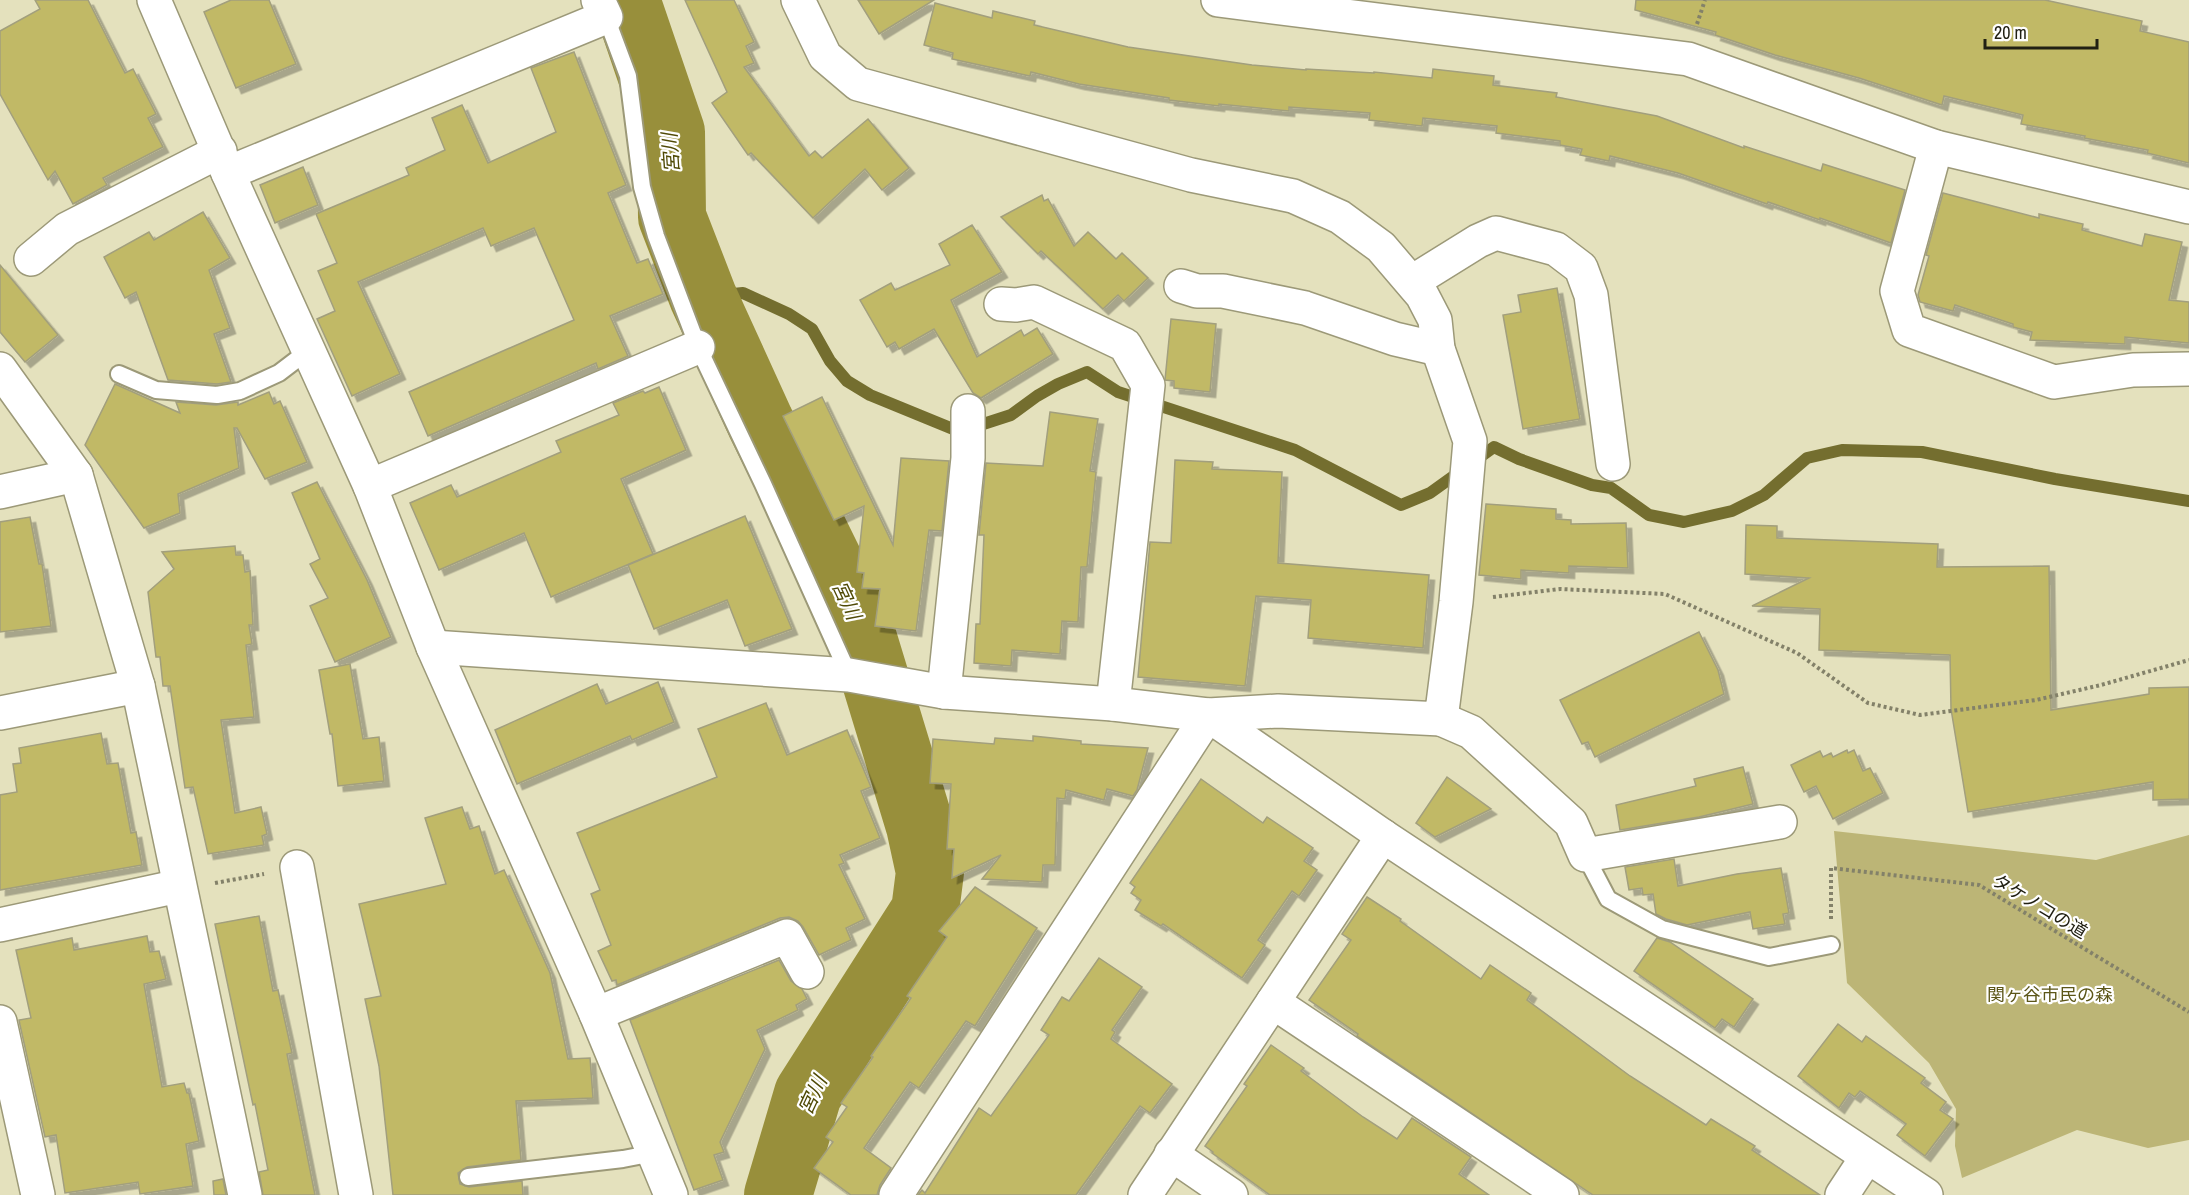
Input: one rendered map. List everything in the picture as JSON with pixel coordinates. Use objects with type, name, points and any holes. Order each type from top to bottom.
[{"type":"street","points":[[154,0],[369,486],[433,647],[596,1014],[672,1195]]},
{"type":"street","points":[[798,0],[825,56],[858,84],[1191,175],[1293,196],[1340,217],[1381,248],[1412,282],[1422,295],[1434,320],[1438,349],[1470,441],[1456,602],[1441,719]]},
{"type":"street","points":[[1218,0],[1688,59],[1936,147],[2189,207]]},
{"type":"street","points":[[31,258],[67,230],[224,162],[602,9]]},
{"type":"street","points":[[1936,147],[1897,291],[1909,330],[2054,382],[2133,370],[2189,369]]},
{"type":"street","points":[[1412,282],[1478,241],[1496,233],[1556,249],[1581,268],[1591,295],[1613,464]]},
{"type":"street","points":[[1181,286],[1197,291],[1223,291],[1305,308],[1395,339],[1438,349]]},
{"type":"street","points":[[1001,304],[1016,305],[1034,302],[1125,345],[1148,385],[1113,704]]},
{"type":"street","points":[[369,486],[698,347]]},
{"type":"street","points":[[0,369],[76,475],[138,686],[245,1195]]},
{"type":"street","points":[[939,691],[968,458],[968,415]]},
{"type":"street","points":[[0,492],[76,475]]},
{"type":"street","points":[[433,647],[854,676],[939,691],[1113,704],[1208,716],[1278,711],[1441,719],[1472,732],[1571,823],[1585,855],[1780,822]]},
{"type":"street","points":[[0,713],[138,686]]},
{"type":"street","points":[[1208,716],[1383,836],[1926,1195]]},
{"type":"street","points":[[896,1195],[1208,716]]},
{"type":"street","points":[[1145,1195],[1383,836]]},
{"type":"street","points":[[297,867],[356,1195]]},
{"type":"street","points":[[0,925],[179,886]]},
{"type":"street","points":[[596,1014],[787,936],[807,972]]},
{"type":"street","points":[[1273,1002],[1562,1195]]},
{"type":"street","points":[[0,1022],[38,1195]]},
{"type":"street","points":[[1171,1154],[1231,1195]]},
{"type":"street","points":[[1842,1195],[1867,1157]]},
{"type":"lane","points":[[602,9],[628,76],[642,187],[656,236],[698,347],[854,676]]},
{"type":"lane","points":[[119,374],[156,390],[217,395],[240,391],[269,378],[309,352]]},
{"type":"lane","points":[[1585,855],[1608,899],[1662,929],[1769,957],[1831,945]]},
{"type":"lane","points":[[468,1177],[623,1159],[654,1153]]},
{"type":"path","points":[[1456,602],[1560,589],[1665,594],[1797,653],[1868,703],[1920,716],[2036,700],[2101,685],[2189,660]]},
{"type":"path","points":[[179,886],[203,885],[297,867]]},
{"type":"path","name":"タケノコの道","points":[[1831,945],[1831,868],[1979,885],[2189,1012]]},
{"type":"green space","name":"関ヶ谷市民の森","points":[[1834,831],[2096,860],[2189,835],[2189,1140],[2148,1148],[2077,1130],[1962,1178],[1955,1146],[1956,1109],[1929,1063],[1847,983]]},
{"type":"building","points":[[35,0],[88,0],[125,73],[133,69],[156,114],[148,118],[163,147],[103,178],[107,185],[73,204],[55,171],[48,180],[0,94],[0,31],[40,9]]},
{"type":"building","points":[[231,0],[269,0],[296,64],[236,88],[204,12]]},
{"type":"building","points":[[685,0],[734,0],[754,42],[746,46],[754,63],[744,67],[809,156],[815,151],[822,158],[868,119],[909,168],[882,190],[865,169],[813,218],[751,153],[748,155],[712,103],[727,92]]},
{"type":"building","points":[[858,0],[934,0],[879,34]]},
{"type":"building","points":[[1636,0],[2045,0],[2142,21],[2140,31],[2189,42],[2189,163],[2147,153],[2148,150],[2021,124],[2023,115],[1944,96],[1942,105],[1859,78],[1775,55],[1715,35],[1716,32],[1635,10]]},
{"type":"building","points":[[935,3],[992,18],[993,11],[1035,21],[1034,25],[1128,47],[1252,65],[1306,70],[1374,72],[1432,78],[1433,69],[1494,76],[1493,85],[1557,93],[1556,97],[1657,116],[1744,148],[1744,146],[1821,171],[1823,164],[1905,190],[1891,243],[1678,173],[1610,156],[1609,161],[1580,155],[1582,149],[1560,145],[1560,141],[1496,133],[1497,126],[1423,118],[1422,126],[1369,120],[1370,113],[1289,107],[1289,111],[1169,100],[1169,98],[1079,84],[1031,72],[1030,76],[952,59],[953,53],[924,45]]},
{"type":"building","points":[[574,52],[626,185],[608,193],[637,263],[648,259],[663,294],[610,316],[628,356],[598,369],[596,363],[428,436],[409,392],[574,320],[534,228],[491,246],[483,228],[358,282],[400,374],[352,396],[317,319],[335,311],[318,271],[337,263],[316,214],[409,175],[406,168],[445,150],[432,118],[462,105],[488,163],[556,132],[531,68]]},
{"type":"building","points":[[303,167],[318,205],[275,223],[260,185]]},
{"type":"building","points":[[1943,193],[2039,218],[2039,214],[2083,224],[2082,230],[2142,246],[2145,234],[2182,242],[2169,300],[2189,302],[2189,343],[2125,337],[2125,344],[2030,340],[2032,332],[2013,327],[2013,324],[1955,305],[1953,311],[1920,302],[1918,295],[1929,256],[1926,255]]},
{"type":"building","points":[[1042,195],[1044,201],[1048,199],[1074,246],[1088,232],[1116,259],[1122,253],[1148,278],[1124,301],[1118,295],[1103,309],[1041,251],[1038,254],[1001,217]]},
{"type":"building","points":[[203,212],[230,258],[209,270],[230,328],[214,334],[231,382],[217,384],[168,380],[136,292],[125,298],[104,257],[149,232],[154,240]]},
{"type":"building","points":[[972,225],[1002,272],[951,300],[977,357],[1021,330],[1024,336],[1037,328],[1053,354],[981,398],[973,393],[934,329],[899,349],[895,342],[887,347],[860,300],[891,283],[895,290],[950,265],[939,244]]},
{"type":"building","points":[[0,265],[58,335],[25,362],[0,332]]},
{"type":"building","points":[[1557,288],[1580,419],[1523,429],[1503,315],[1521,312],[1518,295]]},
{"type":"building","points":[[1171,319],[1216,324],[1210,392],[1174,388],[1174,381],[1165,380]]},
{"type":"building","points":[[115,384],[180,413],[176,402],[216,405],[238,402],[238,405],[269,392],[274,404],[280,401],[307,462],[265,479],[237,428],[234,428],[239,468],[178,494],[180,513],[144,528],[85,445]]},
{"type":"building","points":[[659,387],[686,450],[621,479],[653,554],[551,597],[524,533],[439,570],[410,503],[451,485],[457,497],[561,452],[556,441],[619,415],[613,403]]},
{"type":"building","points":[[822,397],[893,545],[901,458],[949,461],[942,531],[929,530],[916,631],[875,626],[880,589],[862,588],[864,573],[857,572],[864,506],[834,520],[783,416]]},
{"type":"building","points":[[1050,412],[1098,419],[1090,471],[1096,472],[1087,567],[1081,567],[1078,622],[1062,621],[1060,654],[1012,650],[1011,666],[974,663],[976,624],[980,624],[984,535],[979,535],[986,463],[1043,466]]},
{"type":"building","points":[[1175,460],[1213,462],[1212,469],[1282,472],[1278,563],[1429,575],[1423,648],[1308,638],[1311,600],[1256,596],[1245,686],[1138,677],[1150,542],[1171,543]]},
{"type":"building","points":[[317,482],[367,580],[391,637],[335,662],[310,606],[328,598],[310,564],[320,559],[292,493]]},
{"type":"building","points":[[1486,504],[1556,509],[1556,519],[1571,520],[1571,524],[1626,523],[1628,568],[1569,566],[1569,573],[1521,570],[1521,579],[1479,575]]},
{"type":"building","points":[[745,516],[792,629],[745,646],[727,600],[654,629],[628,565]]},
{"type":"building","points":[[30,517],[39,564],[42,564],[51,626],[0,632],[0,522]]},
{"type":"building","points":[[1746,525],[1777,526],[1777,538],[1938,544],[1937,567],[2049,566],[2051,710],[2149,694],[2149,688],[2189,687],[2189,799],[2153,800],[2153,782],[1968,812],[1951,709],[1950,655],[1819,650],[1820,609],[1752,606],[1809,578],[1745,574]]},
{"type":"building","points":[[235,546],[236,555],[243,555],[245,572],[250,571],[253,625],[249,625],[252,644],[246,645],[254,717],[221,720],[235,813],[261,807],[267,834],[262,836],[264,845],[208,854],[193,787],[185,788],[170,686],[163,686],[160,657],[156,657],[148,592],[174,569],[162,552]]},
{"type":"building","points":[[1699,632],[1718,670],[1724,694],[1595,757],[1588,742],[1582,744],[1560,700]]},
{"type":"building","points":[[350,664],[363,739],[379,737],[384,781],[338,786],[332,734],[330,734],[319,670]]},
{"type":"building","points":[[658,682],[674,722],[632,740],[630,736],[517,784],[495,730],[597,684],[606,704]]},
{"type":"building","points":[[766,703],[787,755],[847,730],[871,787],[861,791],[880,838],[840,855],[844,863],[839,865],[865,919],[846,928],[851,940],[819,955],[798,921],[789,917],[780,918],[617,985],[616,980],[612,981],[598,951],[611,945],[591,894],[600,890],[577,833],[717,777],[698,729]]},
{"type":"building","points":[[101,733],[107,764],[118,763],[131,833],[136,832],[142,865],[0,890],[0,795],[17,792],[13,764],[21,763],[19,748]]},
{"type":"building","points":[[1033,736],[1081,741],[1081,744],[1148,748],[1137,790],[1133,796],[1107,789],[1104,800],[1066,790],[1065,799],[1057,798],[1055,865],[1043,865],[1042,882],[982,879],[1001,855],[952,878],[954,849],[947,849],[951,784],[930,783],[933,739],[994,744],[995,738],[1033,741]]},
{"type":"building","points":[[1847,750],[1848,753],[1854,750],[1863,771],[1870,768],[1883,793],[1833,819],[1816,786],[1804,792],[1791,765],[1820,751],[1823,757],[1831,753],[1833,757]]},
{"type":"building","points":[[1743,767],[1753,804],[1699,817],[1620,830],[1616,805],[1696,786],[1694,779]]},
{"type":"building","points":[[1447,777],[1491,809],[1435,837],[1416,823]]},
{"type":"building","points":[[1201,779],[1263,823],[1267,817],[1313,848],[1304,861],[1317,870],[1299,896],[1292,891],[1258,940],[1265,945],[1242,978],[1163,924],[1161,926],[1135,910],[1141,900],[1131,893],[1135,887],[1130,883]]},
{"type":"building","points":[[462,807],[470,829],[479,826],[495,874],[504,870],[550,973],[568,1059],[590,1058],[593,1098],[516,1101],[521,1160],[467,1167],[458,1173],[460,1184],[469,1187],[522,1181],[523,1195],[393,1195],[379,1066],[365,999],[381,996],[359,904],[446,884],[425,818]]},
{"type":"building","points":[[1674,859],[1678,886],[1781,868],[1789,913],[1783,914],[1785,924],[1753,929],[1750,912],[1687,925],[1656,914],[1653,894],[1643,895],[1642,888],[1629,890],[1625,867]]},
{"type":"building","points":[[975,887],[1037,928],[975,1026],[966,1021],[919,1088],[910,1082],[864,1148],[891,1168],[880,1185],[877,1195],[851,1195],[814,1168],[833,1142],[826,1137],[847,1107],[841,1103],[911,998],[907,996],[947,937],[939,931]]},
{"type":"building","points":[[1367,897],[1401,919],[1400,921],[1481,979],[1490,965],[1531,993],[1527,1000],[1630,1076],[1706,1125],[1711,1119],[1755,1146],[1752,1150],[1820,1195],[1593,1195],[1357,1036],[1358,1034],[1309,1000],[1351,940],[1342,934]]},
{"type":"building","points":[[259,916],[273,991],[278,990],[292,1053],[287,1054],[315,1195],[263,1195],[259,1172],[268,1170],[215,924]]},
{"type":"building","points":[[147,936],[150,952],[159,951],[166,979],[144,984],[162,1087],[184,1083],[189,1093],[199,1141],[186,1144],[193,1186],[140,1194],[138,1182],[65,1193],[56,1135],[45,1137],[20,1025],[19,1020],[31,1018],[16,950],[72,938],[74,950]]},
{"type":"building","points":[[1657,938],[1670,942],[1753,999],[1734,1027],[1722,1019],[1715,1028],[1634,971]]},
{"type":"building","points":[[1099,958],[1142,987],[1112,1030],[1115,1032],[1111,1039],[1172,1084],[1150,1113],[1140,1106],[1076,1195],[918,1195],[922,1190],[925,1193],[979,1108],[991,1116],[1049,1035],[1041,1030],[1062,997],[1069,1001]]},
{"type":"building","points":[[779,960],[791,981],[802,989],[807,999],[796,1005],[798,1010],[757,1030],[765,1049],[720,1142],[724,1152],[714,1155],[723,1180],[694,1190],[630,1020]]},
{"type":"building","points":[[1838,1024],[1862,1042],[1866,1036],[1925,1078],[1921,1083],[1946,1102],[1940,1110],[1953,1119],[1925,1156],[1897,1135],[1906,1124],[1860,1091],[1855,1097],[1849,1093],[1839,1108],[1798,1076]]},
{"type":"building","points":[[1271,1045],[1304,1068],[1301,1071],[1397,1139],[1412,1118],[1471,1157],[1459,1174],[1489,1195],[1270,1195],[1205,1146],[1247,1086],[1244,1084]]},
{"type":"building","points":[[223,1179],[226,1195],[214,1195],[213,1181]]},
{"type":"waterway","name":"宮川","points":[[626,0],[671,132],[672,217],[703,297],[760,422],[857,619],[920,826],[930,872],[925,911],[808,1094],[778,1195]]},
{"type":"waterway","points":[[703,297],[743,293],[789,314],[812,329],[830,361],[847,381],[870,395],[953,429],[974,427],[1011,415],[1058,384],[1087,372],[1118,392],[1295,450],[1401,505],[1430,493],[1494,447],[1519,459],[1592,485],[1611,488],[1649,515],[1684,522],[1732,511],[1764,495],[1807,458],[1842,450],[1922,452],[2055,479],[2189,501]]}]
